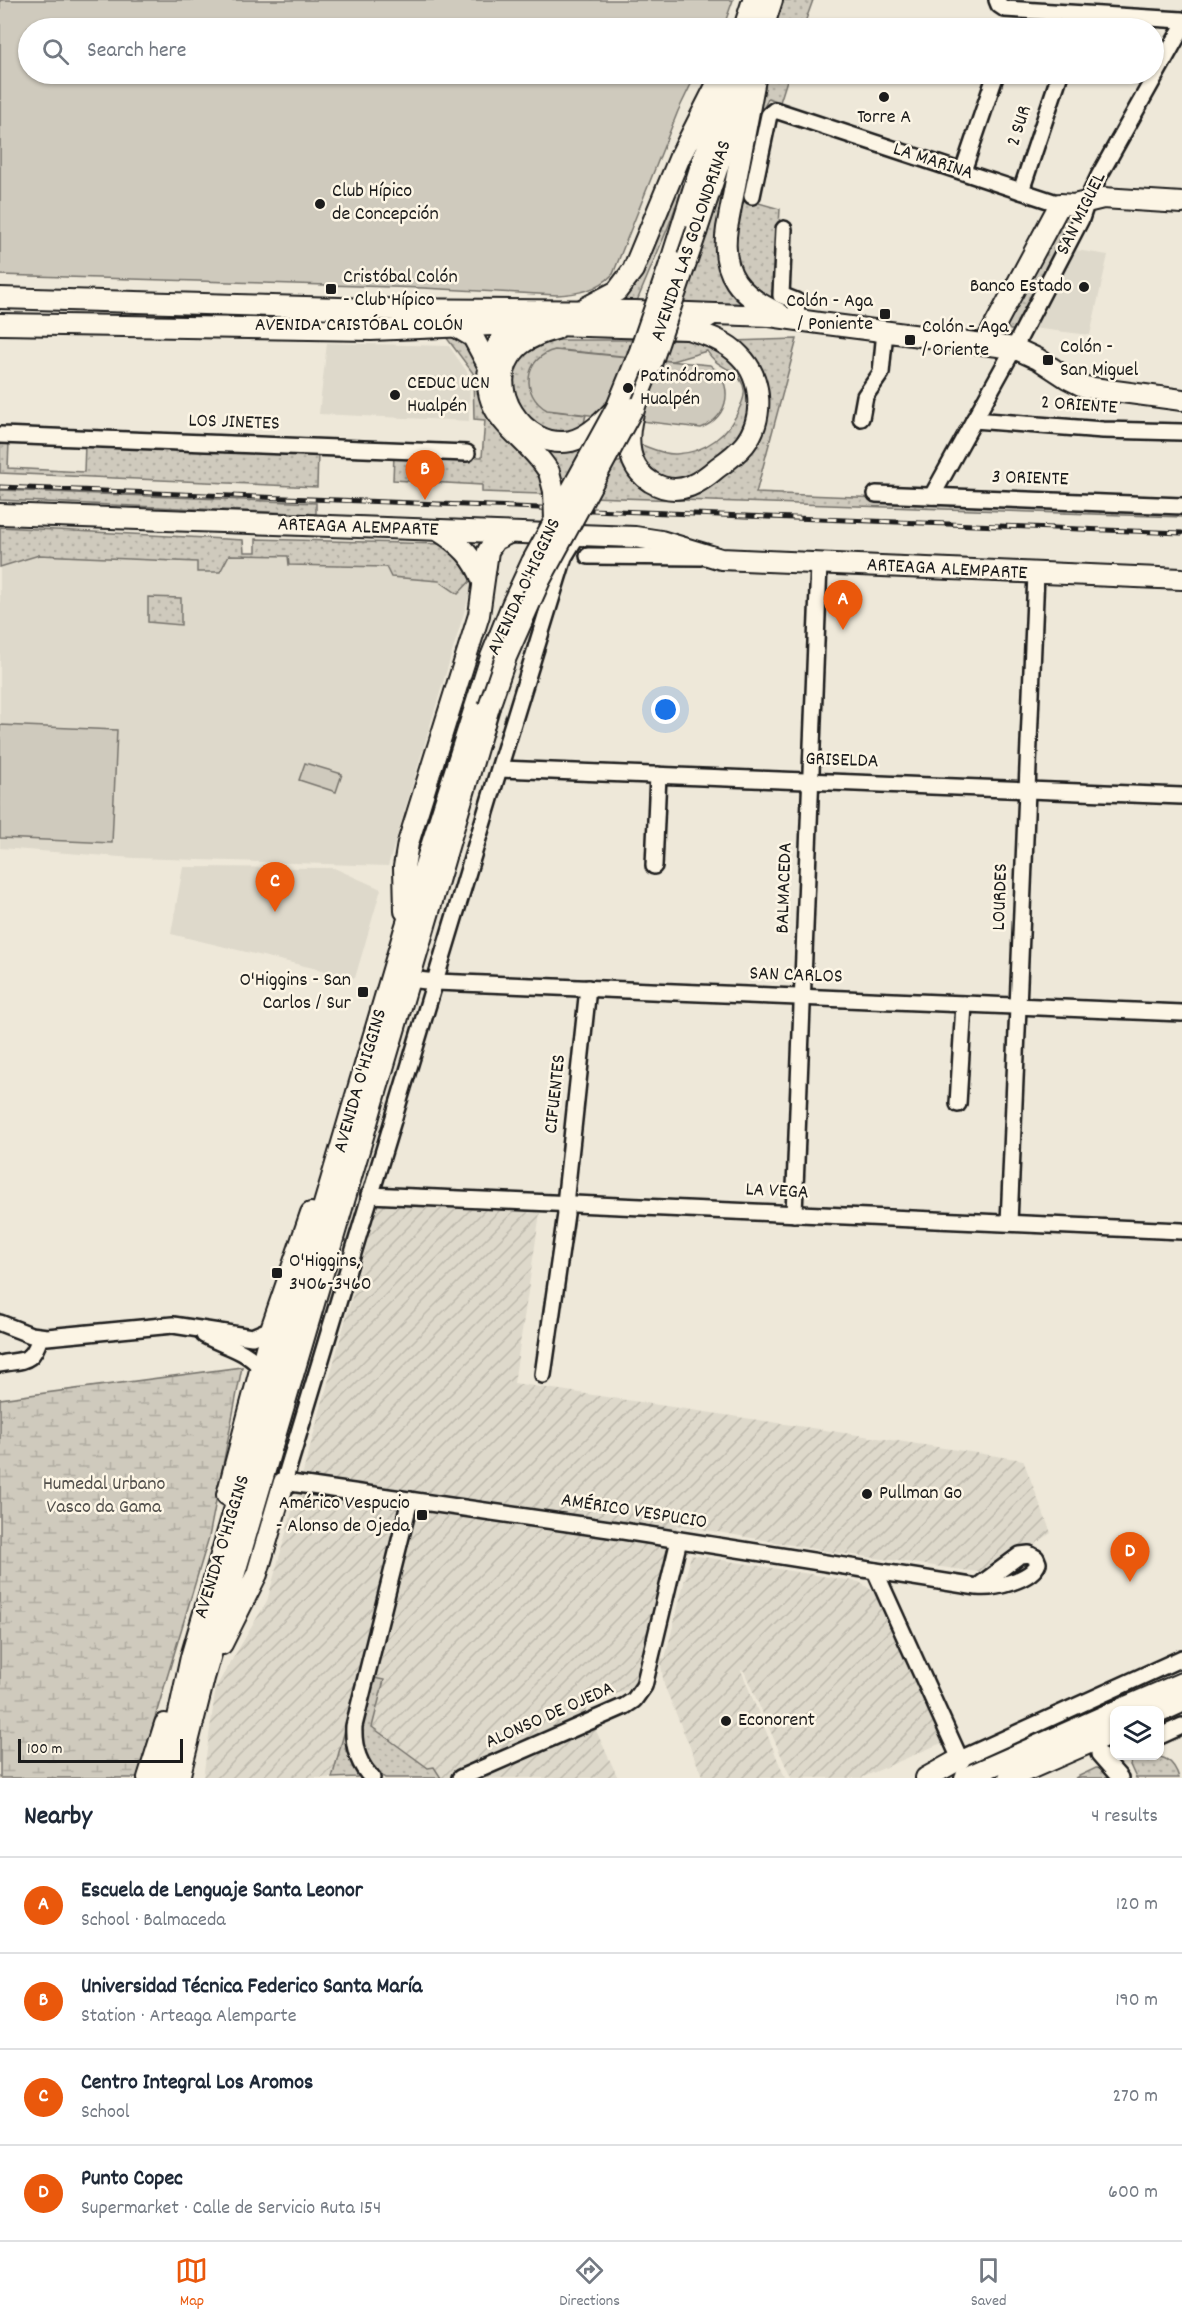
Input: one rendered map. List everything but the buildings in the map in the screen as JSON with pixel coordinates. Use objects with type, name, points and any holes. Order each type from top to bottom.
[{"type":"main road","points":[[747,18],[753,0]]},
{"type":"main road","points":[[766,18],[772,0]]},
{"type":"main road","points":[[688,329],[724,343],[746,362],[754,378],[758,394],[758,413],[753,430],[744,446],[702,480],[689,486],[675,489],[660,486],[646,478],[635,465],[625,408],[591,431],[570,441],[545,440],[528,429],[507,404],[502,379],[507,361],[522,343],[575,318],[611,295],[628,278],[691,132],[717,84]]},
{"type":"main road","name":"AVENIDA LAS GOLONDRINAS","points":[[625,408],[667,321],[727,84]]},
{"type":"main road","name":"AVENIDA LAS GOLONDRINAS","points":[[690,230],[744,84]]},
{"type":"main road","points":[[754,84],[725,239],[726,260],[732,277],[741,289],[765,307],[793,318]]},
{"type":"main road","name":"LA MARINA","points":[[1060,204],[1069,206],[1103,198],[1182,203]]},
{"type":"main road","name":"SAN MIGUEL","points":[[985,344],[1060,204]]},
{"type":"main road","name":"AVENIDA CRISTÓBAL COLÓN","points":[[0,298],[363,309],[550,310],[575,318],[688,329]]},
{"type":"main road","points":[[550,310],[518,324],[500,341],[489,367],[488,389],[495,411],[541,460],[549,472],[555,501],[554,522]]},
{"type":"main road","points":[[688,329],[713,314]]},
{"type":"main road","name":"AVENIDA CRISTÓBAL COLÓN","points":[[0,324],[371,330],[518,324],[575,318],[713,314],[793,318],[1014,348],[1038,359],[1085,387],[1182,400]]},
{"type":"main road","points":[[456,327],[473,337],[489,367]]},
{"type":"main road","name":"AVENIDA O'HIGGINS","points":[[179,1778],[204,1678],[408,979],[508,614],[554,522],[625,408]]},
{"type":"main road","name":"AVENIDA O'HIGGINS","points":[[165,1778],[191,1657],[405,929],[482,707],[540,580],[625,408]]},
{"type":"main road","name":"ARTEAGA ALEMPARTE","points":[[0,514],[648,538],[713,557],[819,564],[1182,579]]},
{"type":"main road","points":[[439,531],[465,550],[478,568],[483,582]]},
{"type":"main road","points":[[405,929],[404,867],[408,843],[479,615],[489,547],[495,540],[509,533]]},
{"type":"main road","points":[[219,1563],[228,1488],[271,1329],[306,1222],[318,1194],[338,1160]]},
{"type":"main road","points":[[204,1678],[254,1584],[284,1482]]},
{"type":"main road","points":[[148,1778],[174,1692],[191,1657]]},
{"type":"main road","points":[[1129,1706],[1182,1683]]},
{"type":"main road","points":[[1164,1710],[1182,1702]]},
{"type":"main road","points":[[926,1778],[963,1769],[1110,1714]]},
{"type":"main road","points":[[1009,1778],[1110,1734]]},
{"type":"main road","points":[[1062,1755],[1107,1754]]},
{"type":"street","points":[[998,3],[1005,9],[1059,18]]},
{"type":"street","points":[[1164,20],[1182,20]]},
{"type":"street","name":"SAN MIGUEL","points":[[1164,60],[1182,27]]},
{"type":"street","name":"2 SUR","points":[[963,171],[993,84]]},
{"type":"street","name":"2 SUR","points":[[1021,191],[1057,84]]},
{"type":"street","name":"SAN MIGUEL","points":[[932,496],[1014,348],[1081,219],[1087,201],[1151,84]]},
{"type":"street","name":"LA MARINA","points":[[752,196],[769,115],[775,110],[1060,204]]},
{"type":"street","points":[[784,229],[781,294],[782,297],[796,301],[793,318]]},
{"type":"street","points":[[861,418],[865,396],[881,373],[885,331]]},
{"type":"street","name":"2 ORIENTE","points":[[974,420],[1103,430],[1182,432]]},
{"type":"street","name":"LOS JINETES","points":[[0,435],[467,453]]},
{"type":"street","name":"3 ORIENTE","points":[[876,494],[1182,506]]},
{"type":"street","name":"AVENIDA O'HIGGINS","points":[[284,1482],[564,557],[578,536]]},
{"type":"street","name":"ARTEAGA ALEMPARTE","points":[[588,556],[713,557]]},
{"type":"street","name":"BALMACEDA","points":[[794,1214],[819,564]]},
{"type":"street","name":"LOURDES","points":[[1009,1223],[1035,574]]},
{"type":"street","name":"GRISELDA","points":[[500,769],[1182,796]]},
{"type":"street","points":[[654,866],[658,775]]},
{"type":"street","name":"SAN CARLOS","points":[[408,979],[1182,1013]]},
{"type":"street","name":"CIFUENTES","points":[[543,1375],[564,1225],[588,988]]},
{"type":"street","points":[[958,1104],[964,1004]]},
{"type":"street","name":"LA VEGA","points":[[369,1195],[1182,1231]]},
{"type":"street","points":[[0,1323],[40,1337],[173,1325],[252,1337],[271,1329]]},
{"type":"street","points":[[194,1329],[239,1350],[255,1360],[260,1367]]},
{"type":"street","points":[[0,1364],[30,1358],[35,1353],[40,1337]]},
{"type":"street","name":"AMÉRICO VESPUCIO","points":[[284,1482],[679,1540],[977,1587]]},
{"type":"street","points":[[370,1777],[357,1754],[354,1726],[410,1500]]},
{"type":"street","name":"ALONSO DE OJEDA","points":[[460,1778],[634,1700],[644,1686],[679,1540]]},
{"type":"street","points":[[875,1571],[963,1769],[1182,1658]]},
{"type":"street","points":[[1164,1734],[1182,1726]]},
{"type":"street","points":[[1107,1754],[1120,1778]]},
{"type":"shaded area","points":[[1070,249],[1108,255],[1090,335],[1032,328]]},
{"type":"shaded area","name":"CEDUC UCN Hualpén","points":[[327,343],[449,346],[470,376],[469,421],[319,414]]},
{"type":"shaded area","points":[[0,527],[243,540],[244,552],[256,552],[256,539],[441,544],[475,576],[388,866],[134,858],[0,848]]},
{"type":"shaded area","points":[[183,867],[334,868],[381,889],[355,978],[171,934]]},
{"type":"shaded area","points":[[378,1204],[540,1213],[514,1383],[1023,1460],[1051,1533],[992,1574],[832,1552],[677,1525],[645,1673],[631,1688],[585,1707],[618,1778],[203,1778],[216,1687],[267,1601]]},
{"type":"shaded area","points":[[691,1555],[859,1582],[873,1591],[946,1741],[861,1778],[791,1778],[744,1671],[741,1670],[785,1778],[703,1778],[664,1685],[660,1658],[665,1658]]},
{"type":"green space","name":"Club Hípico de Concepción","points":[[0,0],[733,0],[727,18],[18,18],[18,84],[691,84],[678,111],[613,274],[601,284],[587,290],[557,295],[423,288],[0,275]]},
{"type":"green space","points":[[782,0],[813,0],[807,18],[776,18]]},
{"type":"green space","points":[[763,84],[786,84],[780,102],[768,98],[761,117],[748,200],[780,209],[774,302],[756,294],[736,271],[732,243]]},
{"type":"green space","points":[[709,114],[669,225],[637,301],[617,298]]},
{"type":"green space","points":[[740,124],[719,248],[745,304],[683,303]]},
{"type":"green space","points":[[1068,213],[1072,215],[1073,220],[1016,330],[1010,330],[1004,322],[1061,216]]},
{"type":"green space","points":[[440,329],[466,339],[532,457],[545,486],[542,494],[482,492],[482,485],[393,480],[394,455],[482,457],[485,420],[474,419],[473,373]]},
{"type":"green space","points":[[797,339],[756,493],[1182,510],[1182,517],[591,497],[611,464],[626,460],[675,493],[761,428],[734,341]]},
{"type":"green space","points":[[546,340],[690,340],[708,343],[733,355],[753,388],[748,430],[705,468],[686,479],[667,480],[642,467],[636,443],[671,454],[687,453],[706,446],[723,433],[736,417],[744,394],[740,379],[716,362],[707,351],[672,361],[561,350],[537,402],[554,411],[586,415],[584,423],[565,437],[554,437],[525,418],[508,384],[510,372],[525,349]]},
{"type":"green space","name":"Patinódromo Hualpén","points":[[555,350],[710,365],[723,381],[726,399],[718,416],[701,428],[547,410],[532,395],[529,377],[537,360]]},
{"type":"green space","points":[[0,442],[9,442],[8,468],[84,472],[85,444],[318,453],[317,487],[0,473]]},
{"type":"green space","points":[[537,444],[585,445],[562,487],[556,465]]},
{"type":"green space","points":[[0,490],[316,503],[316,514],[0,500]]},
{"type":"green space","points":[[0,527],[243,540],[244,552],[256,552],[256,539],[441,544],[457,552],[475,576],[458,594],[439,581],[391,577],[386,567],[289,565],[288,556],[229,555],[220,572],[197,572],[197,562],[39,555],[0,567]]},
{"type":"green space","points":[[148,597],[181,598],[181,625],[148,622]]},
{"type":"green space","points":[[0,725],[117,730],[112,843],[0,838]]},
{"type":"green space","points":[[305,763],[342,774],[336,792],[299,780]]},
{"type":"green space","name":"Humedal Urbano Vasco da Gama","points":[[242,1367],[209,1537],[137,1778],[0,1778],[0,1399]]},
{"type":"green space","points":[[374,1678],[384,1680],[372,1727],[428,1768],[434,1767],[441,1778],[385,1778],[374,1769],[363,1752],[361,1734]]},
{"type":"green space","points":[[345,1730],[346,1751],[358,1773],[357,1777],[332,1778]]},
{"type":"green space","points":[[1164,1758],[1171,1763],[1179,1778],[1136,1778],[1130,1765],[1131,1762]]},
{"type":"green space","points":[[1096,1768],[1101,1769],[1109,1778],[1075,1778]]},
{"type":"railway","points":[[0,487],[1182,533]]},
{"type":"place","name":"Torre A","points":[[884,97]]},
{"type":"place","name":"Club Hípico de Concepción","points":[[320,204]]},
{"type":"place","name":"Banco Estado","points":[[1084,287]]},
{"type":"place","name":"Cristóbal Colón - Club Hípico","points":[[331,289]]},
{"type":"place","name":"Colón - Aga / Poniente","points":[[885,314]]},
{"type":"place","name":"Colón - Aga / Oriente","points":[[910,340]]},
{"type":"place","name":"Colón - San Miguel","points":[[1048,360]]},
{"type":"place","name":"Patinódromo Hualpén","points":[[628,388]]},
{"type":"place","name":"CEDUC UCN Hualpén","points":[[395,395]]},
{"type":"place","name":"Universidad Técnica Federico Santa María","points":[[425,500]]},
{"type":"place","name":"Escuela de Lenguaje Santa Leonor","points":[[843,630]]},
{"type":"place","name":"Centro Integral Los Aromos","points":[[275,912]]},
{"type":"place","name":"O'Higgins - San Carlos / Sur","points":[[363,992]]},
{"type":"place","name":"O'Higgins, 3406-3460","points":[[277,1273]]},
{"type":"place","name":"Pullman Go","points":[[867,1494]]},
{"type":"place","name":"Américo Vespucio - Alonso de Ojeda","points":[[422,1515]]},
{"type":"place","name":"Punto Copec","points":[[1130,1582]]},
{"type":"place","name":"Econorent","points":[[726,1721]]}]
